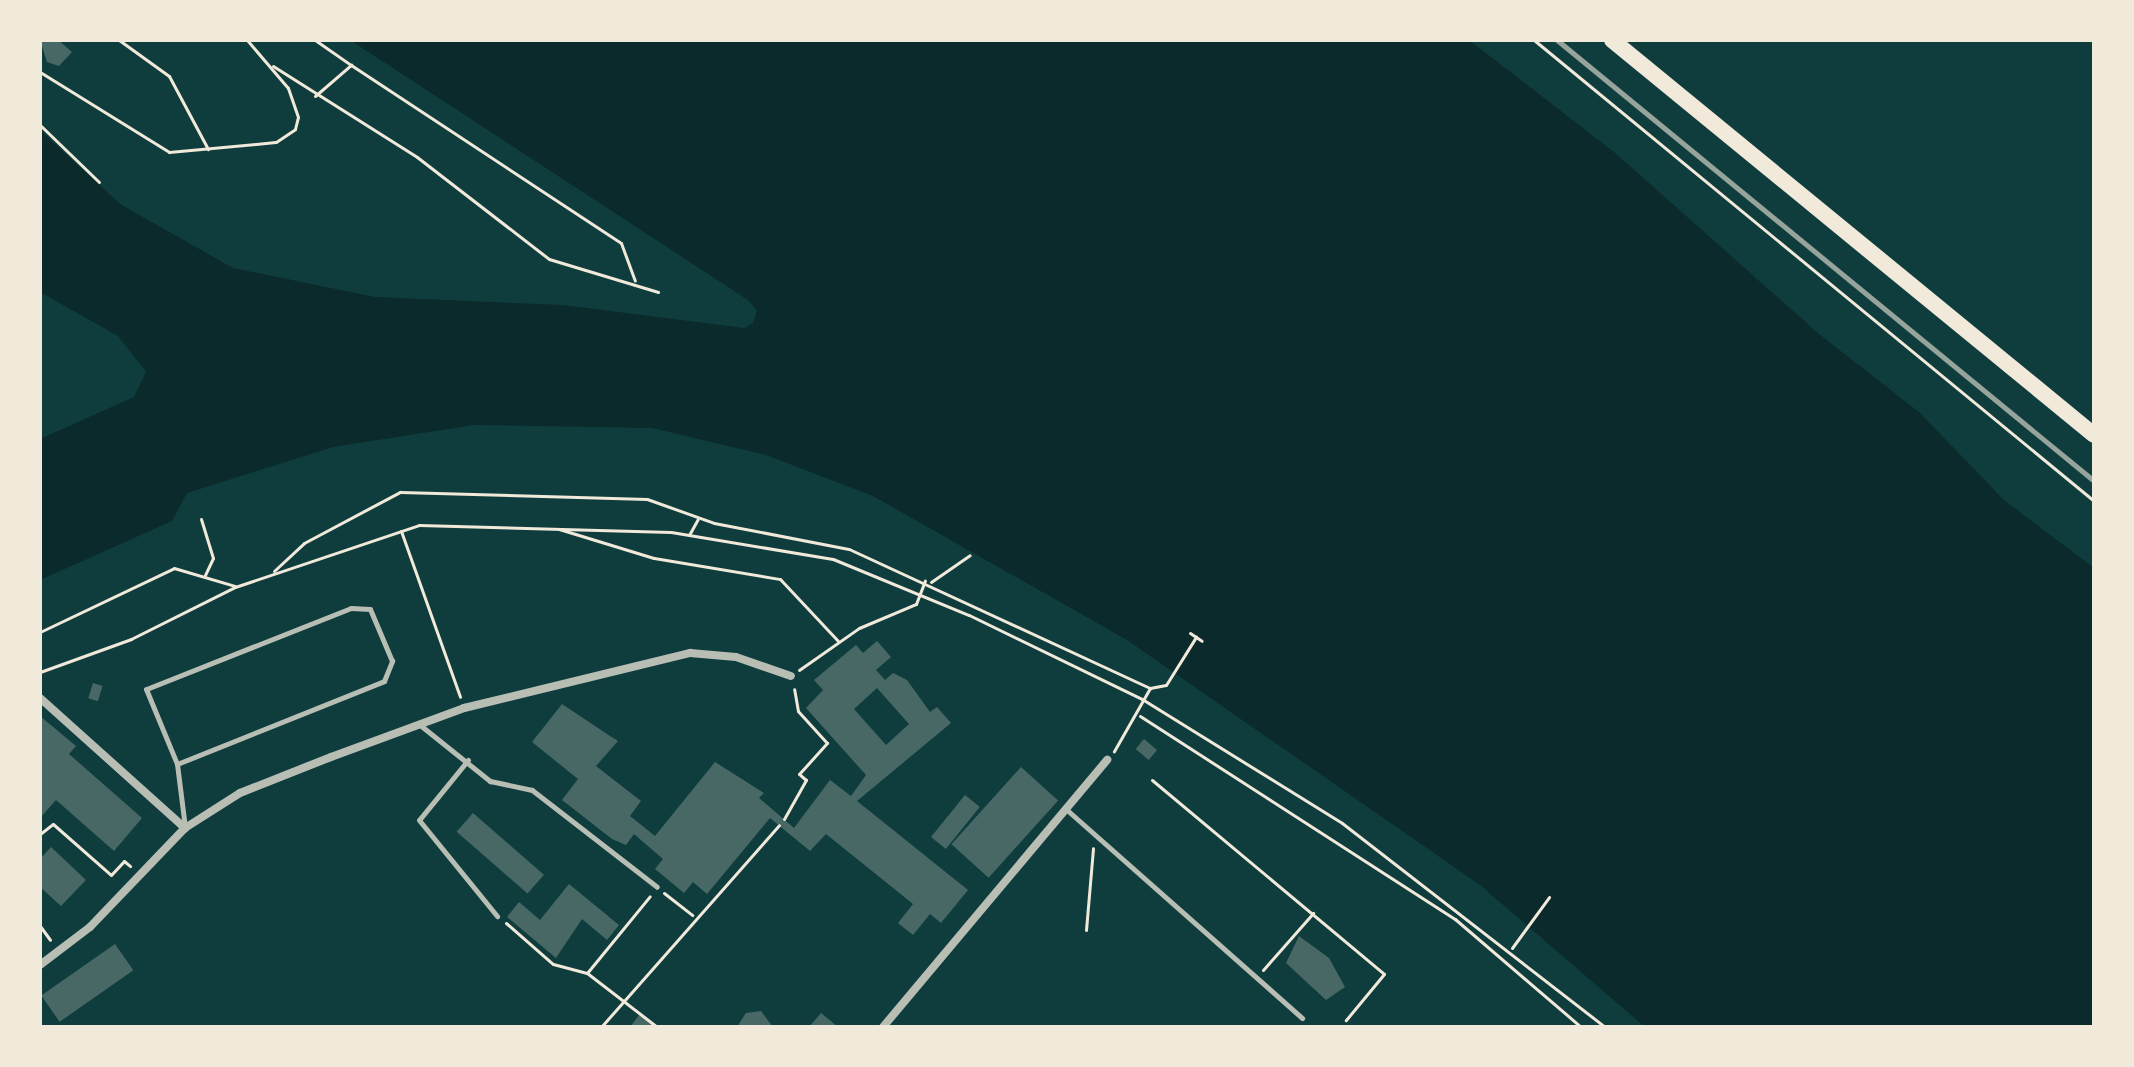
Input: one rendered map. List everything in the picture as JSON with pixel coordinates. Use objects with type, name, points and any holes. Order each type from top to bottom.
[{"type":"main road","points":[[1612,40],[1805,194],[2094,435]]},
{"type":"street","points":[[40,965],[59,953],[185,828],[240,793],[464,708],[690,653],[736,657],[791,676]]},
{"type":"street","points":[[40,698],[185,828]]},
{"type":"street","points":[[883,1027],[1107,760]]},
{"type":"lane","points":[[177,764],[384,681],[392,661],[370,609],[351,608],[146,689],[177,764],[185,828]]},
{"type":"lane","points":[[420,724],[490,781],[532,790],[657,887]]},
{"type":"lane","points":[[468,760],[419,820],[497,916]]},
{"type":"lane","points":[[1067,810],[1302,1018]]},
{"type":"path","points":[[119,40],[169,76],[208,149]]},
{"type":"path","points":[[247,40],[273,66],[315,96],[417,157],[549,259],[635,281],[658,292]]},
{"type":"path","points":[[315,40],[621,243],[635,281]]},
{"type":"path","points":[[1534,40],[2094,501]]},
{"type":"path","points":[[315,96],[351,65]]},
{"type":"path","points":[[40,72],[157,148],[208,149],[276,142],[295,129],[288,88],[273,66]]},
{"type":"path","points":[[40,125],[99,182]]},
{"type":"path","points":[[271,574],[304,543],[400,492],[612,495],[675,506],[698,519],[849,549],[931,583],[1150,688],[1166,685],[1196,637]]},
{"type":"path","points":[[201,519],[213,558],[205,575]]},
{"type":"path","points":[[689,535],[698,519]]},
{"type":"path","points":[[556,528],[654,558],[780,579],[838,641]]},
{"type":"path","points":[[40,672],[131,639],[235,587],[400,529],[556,528],[689,535],[848,563],[1142,699],[1342,823],[1512,948],[1605,1027]]},
{"type":"path","points":[[400,529],[464,708]]},
{"type":"path","points":[[931,583],[970,555]]},
{"type":"path","points":[[40,632],[174,568],[205,575],[235,587]]},
{"type":"path","points":[[784,819],[806,780],[799,774],[827,743],[798,711],[791,676],[838,641],[919,596],[925,581]]},
{"type":"path","points":[[1190,633],[1202,641]]},
{"type":"path","points":[[1107,760],[1140,716],[1142,699],[1150,688]]},
{"type":"path","points":[[1140,716],[1455,919],[1581,1027]]},
{"type":"path","points":[[1152,780],[1384,974],[1346,1020]]},
{"type":"path","points":[[40,834],[53,824],[111,875],[124,861],[133,868]]},
{"type":"path","points":[[601,1027],[692,915],[706,913],[779,825]]},
{"type":"path","points":[[1086,930],[1086,883],[1101,839]]},
{"type":"path","points":[[587,973],[657,887],[692,915]]},
{"type":"path","points":[[1512,948],[1549,897]]},
{"type":"path","points":[[1257,977],[1313,913]]},
{"type":"path","points":[[497,916],[553,964],[587,973],[657,1027]]},
{"type":"path","points":[[40,926],[59,953]]},
{"type":"path","points":[[699,1027],[705,1027]]},
{"type":"water","points":[[350,40],[1469,40],[1614,152],[1819,334],[1920,413],[2004,500],[2094,568],[2094,1027],[1645,1027],[1480,885],[1127,640],[873,496],[766,455],[652,428],[474,425],[333,447],[187,493],[172,521],[40,580],[40,439],[134,397],[146,372],[118,336],[40,292],[40,130],[120,204],[233,268],[375,297],[563,305],[744,328],[753,323],[757,311],[748,300]]},
{"type":"building","points":[[40,40],[58,40],[72,52],[59,66],[47,62]]},
{"type":"building","points":[[877,641],[891,657],[876,670],[885,680],[893,673],[907,680],[930,712],[937,707],[951,723],[857,801],[968,890],[941,923],[930,914],[913,935],[898,923],[913,904],[826,834],[810,851],[770,818],[707,894],[693,882],[684,893],[655,869],[663,859],[634,834],[626,845],[612,839],[562,800],[578,779],[532,742],[562,704],[618,741],[596,766],[641,801],[630,816],[655,836],[715,762],[764,793],[759,798],[794,828],[830,780],[851,796],[866,775],[806,708],[823,690],[814,680],[856,645],[863,653]],"holes":[[[877,688],[909,724],[886,745],[854,709]]]},
{"type":"building","points":[[93,683],[103,686],[98,701],[88,698]]},
{"type":"building","points":[[40,716],[76,746],[69,754],[142,818],[114,851],[56,800],[40,818]]},
{"type":"building","points":[[1144,739],[1157,750],[1149,760],[1136,749]]},
{"type":"building","points":[[1021,767],[1058,800],[989,878],[951,844]]},
{"type":"building","points":[[965,795],[980,807],[946,849],[931,837]]},
{"type":"building","points":[[473,813],[544,875],[528,894],[457,832]]},
{"type":"building","points":[[51,847],[86,880],[61,906],[40,887],[40,859]]},
{"type":"building","points":[[569,884],[619,925],[607,940],[582,919],[556,958],[507,917],[519,902],[540,920]]},
{"type":"building","points":[[1299,936],[1329,958],[1345,987],[1326,1000],[1286,963]]},
{"type":"building","points":[[115,944],[133,970],[60,1022],[41,996]]},
{"type":"building","points":[[761,1011],[773,1027],[737,1027],[746,1013]]},
{"type":"building","points":[[821,1013],[838,1027],[809,1027]]},
{"type":"building","points":[[640,1014],[656,1027],[630,1027]]},
{"type":"railway","points":[[1557,40],[2094,481]]}]
